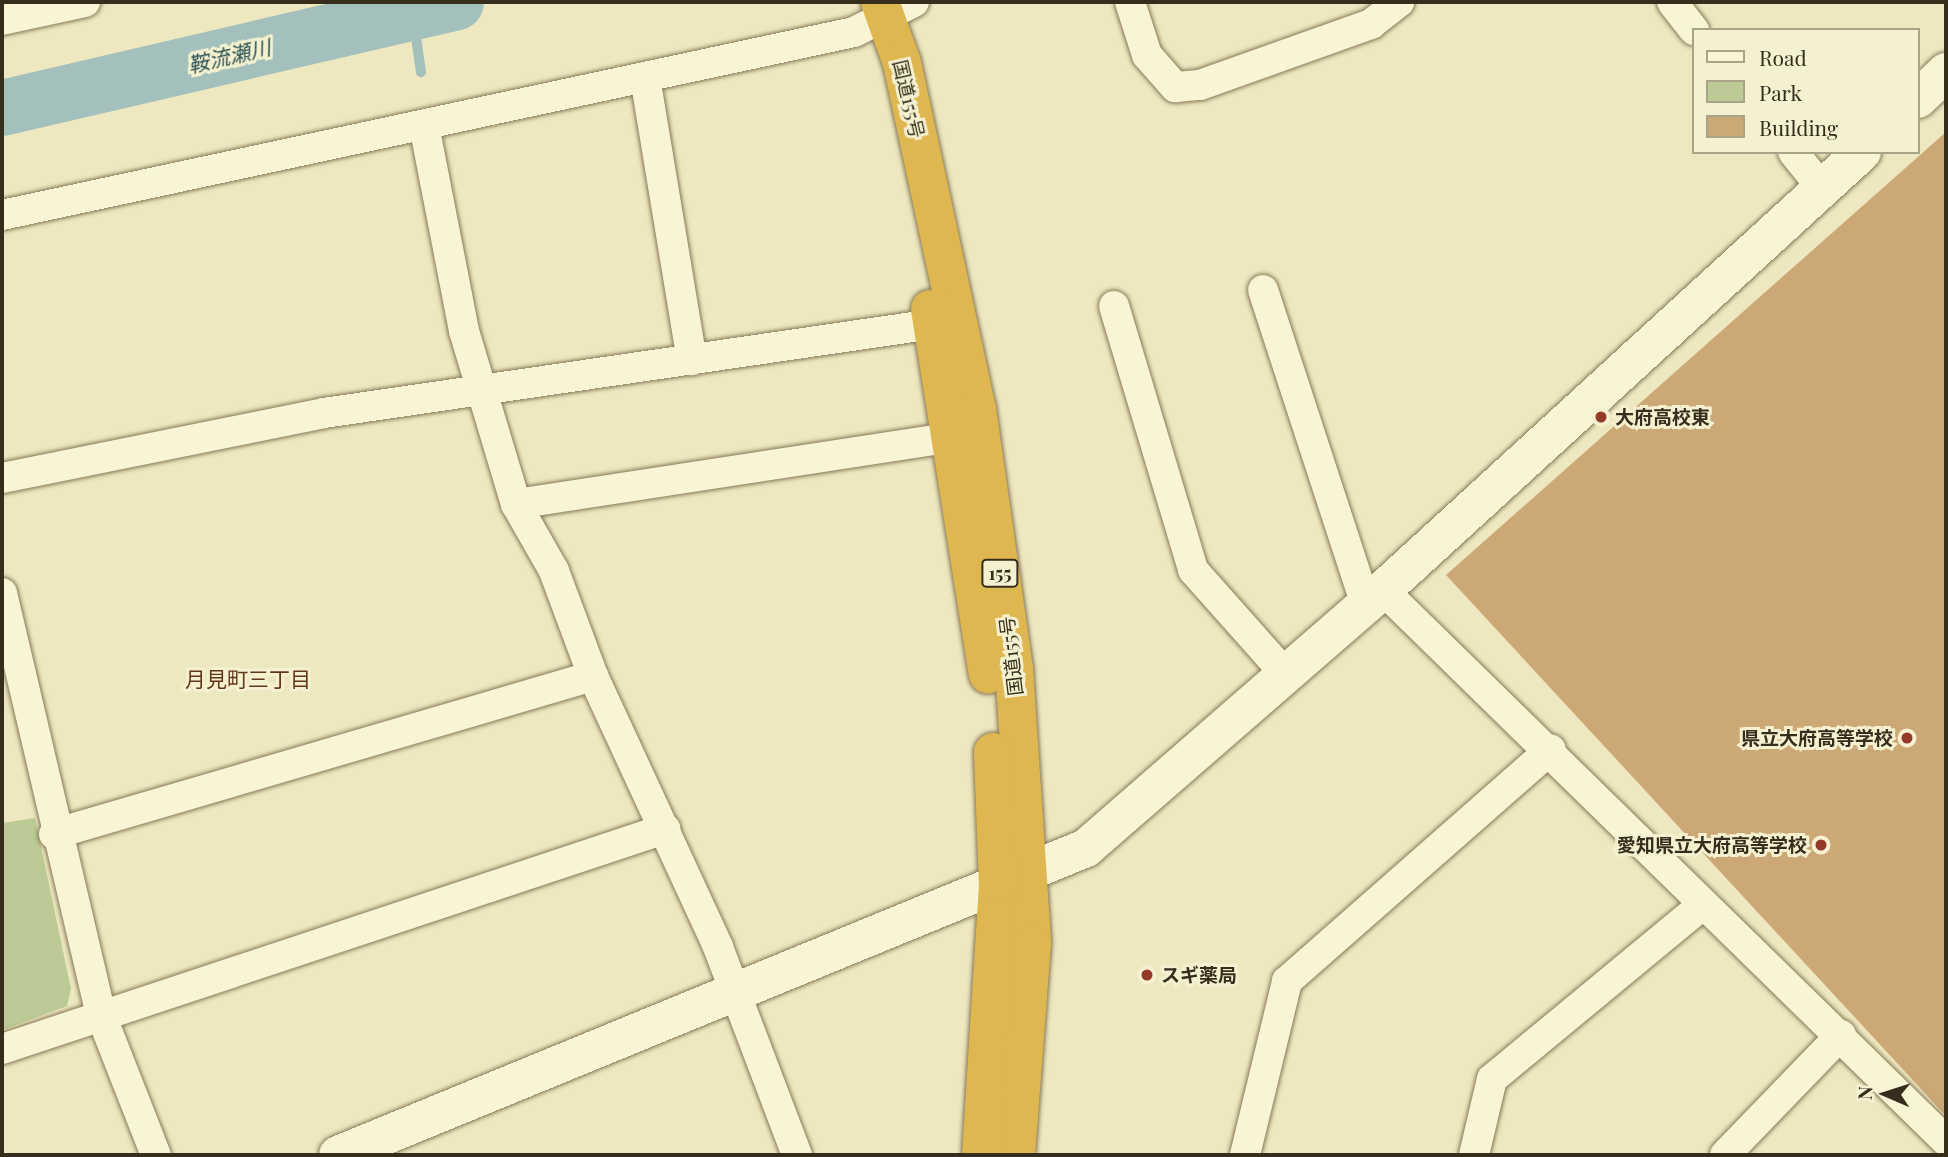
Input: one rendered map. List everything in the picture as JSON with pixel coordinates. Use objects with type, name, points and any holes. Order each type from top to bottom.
[{"type":"highway","name":"国道155号","points":[[887,9],[989,678],[1013,881],[1032,943],[1016,1155]]},
{"type":"highway","name":"国道155号","points":[[887,9],[977,409],[1014,669],[1013,881],[981,1155]]},
{"type":"street","points":[[2,20],[85,2]]},
{"type":"street","points":[[1130,2],[1147,55],[1175,87],[1200,85],[1371,24],[1399,2]]},
{"type":"street","points":[[1672,2],[1692,28]]},
{"type":"street","points":[[2,215],[645,77],[887,9]]},
{"type":"street","points":[[1920,97],[1946,72]]},
{"type":"street","points":[[645,77],[692,360]]},
{"type":"street","points":[[424,125],[481,392],[516,504],[554,571],[593,677],[665,829],[734,991],[797,1155]]},
{"type":"street","points":[[1795,154],[1823,189]]},
{"type":"street","points":[[338,1155],[734,991],[1013,881],[1086,848],[1287,676],[1860,154]]},
{"type":"street","points":[[1263,290],[1375,597],[1551,749],[1701,906],[1841,1035],[1946,1141]]},
{"type":"street","points":[[1114,306],[1193,570],[1287,676]]},
{"type":"street","points":[[2,478],[324,413],[933,324]]},
{"type":"street","points":[[516,504],[952,437]]},
{"type":"street","points":[[2,593],[54,834],[101,1015],[156,1155]]},
{"type":"street","points":[[54,834],[593,677]]},
{"type":"street","points":[[1245,1155],[1287,981],[1551,749]]},
{"type":"street","points":[[2,1049],[665,829]]},
{"type":"street","points":[[1474,1155],[1492,1079],[1701,906]]},
{"type":"street","points":[[1725,1155],[1841,1035]]},
{"type":"green space","points":[[35,818],[71,989],[67,1006],[2,1030],[2,823]]},
{"type":"building","name":"愛知県立大府高等学校","points":[[1946,132],[1946,1116],[1446,575]]},
{"type":"waterway","points":[[411,2],[421,72]]},
{"type":"waterway","name":"鞍流瀬川","points":[[2,108],[456,2]]},
{"type":"place","name":"大府高校東","points":[[1601,417]]},
{"type":"place","name":"県立大府高等学校","points":[[1907,738]]},
{"type":"place","name":"愛知県立大府高等学校","points":[[1821,845]]},
{"type":"place","name":"スギ薬局","points":[[1147,975]]},
{"type":"district","name":"月見町三丁目","points":[[248,678]]}]
